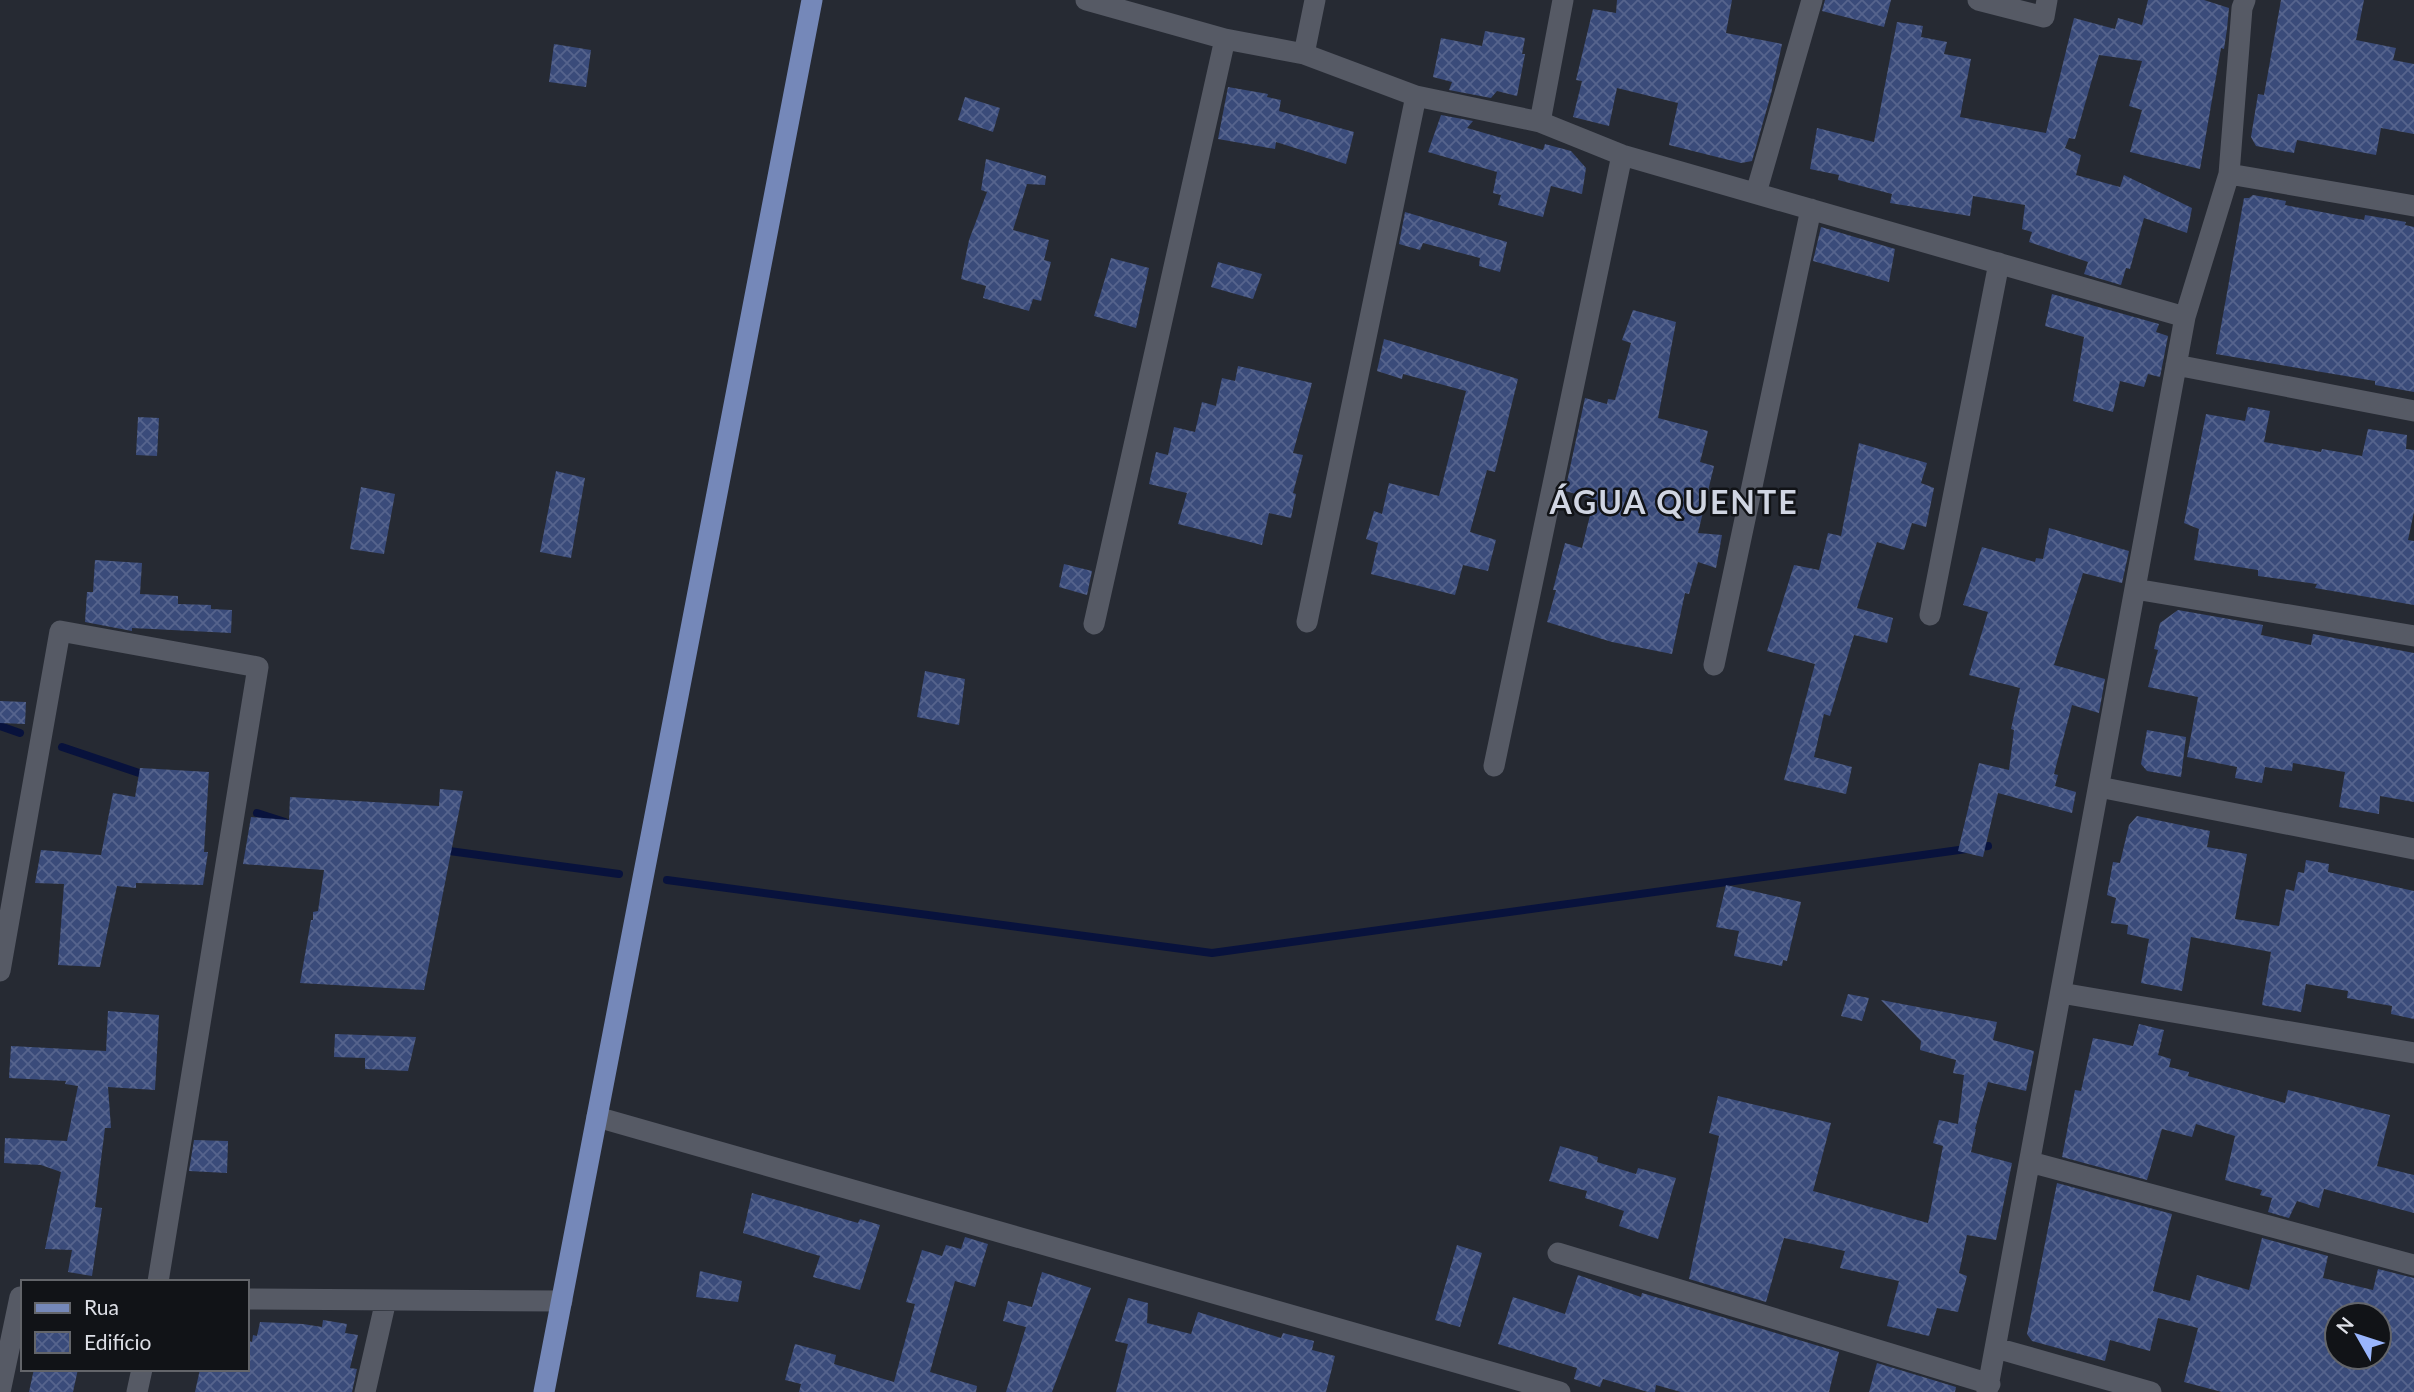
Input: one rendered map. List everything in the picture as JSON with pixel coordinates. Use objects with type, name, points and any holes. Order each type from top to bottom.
[{"type":"main road","points":[[544,1392],[812,0]]},
{"type":"street","points":[[1086,0],[1225,39],[1304,54],[1416,96],[1540,122],[1622,155],[2185,317]]},
{"type":"street","points":[[1304,54],[1315,0]]},
{"type":"street","points":[[1540,122],[1563,0]]},
{"type":"street","points":[[1756,193],[1812,0]]},
{"type":"street","points":[[1978,0],[2044,17],[2047,0]]},
{"type":"street","points":[[1558,1252],[1988,1388],[2185,317],[2230,174],[2242,8],[2245,0]]},
{"type":"street","points":[[1094,624],[1225,39]]},
{"type":"street","points":[[1307,622],[1416,96]]},
{"type":"street","points":[[1494,766],[1622,155]]},
{"type":"street","points":[[2230,174],[2414,206]]},
{"type":"street","points":[[1714,666],[1811,209]]},
{"type":"street","points":[[1930,615],[1998,263]]},
{"type":"street","points":[[2176,365],[2414,411]]},
{"type":"street","points":[[2135,589],[2414,636]]},
{"type":"street","points":[[0,971],[60,631],[258,667],[158,1280]]},
{"type":"street","points":[[2099,788],[2414,849]]},
{"type":"street","points":[[2061,993],[2414,1054]]},
{"type":"street","points":[[597,1117],[1560,1392]]},
{"type":"street","points":[[2030,1162],[2414,1265]]},
{"type":"street","points":[[0,1391],[14,1296]]},
{"type":"street","points":[[248,1299],[562,1301]]},
{"type":"street","points":[[365,1392],[386,1300]]},
{"type":"street","points":[[1996,1349],[2151,1392]]},
{"type":"street","points":[[137,1392],[142,1371]]},
{"type":"building","points":[[1617,0],[1732,0],[1726,33],[1782,44],[1752,161],[1741,163],[1669,145],[1678,103],[1617,88],[1609,126],[1573,117],[1582,81],[1576,80],[1593,9],[1616,13]]},
{"type":"building","points":[[1825,0],[1891,0],[1884,27],[1822,11]]},
{"type":"building","points":[[2148,0],[2204,0],[2229,8],[2224,49],[2221,48],[2200,169],[2130,152],[2142,110],[2129,106],[2142,61],[2099,55],[2075,139],[2069,138],[2065,148],[2081,155],[2076,175],[2120,187],[2124,175],[2192,208],[2187,233],[2144,218],[2130,269],[2126,268],[2121,285],[2084,274],[2088,262],[2029,242],[2032,232],[2022,229],[2025,205],[1973,196],[1970,216],[1890,203],[1892,194],[1838,180],[1839,175],[1810,169],[1817,128],[1874,142],[1897,22],[1923,26],[1921,37],[1947,42],[1944,54],[1971,59],[1960,117],[2046,133],[2074,18],[2115,29],[2118,18],[2142,25]]},
{"type":"building","points":[[2281,0],[2364,0],[2356,40],[2396,48],[2393,60],[2414,64],[2414,134],[2381,128],[2376,155],[2297,140],[2294,153],[2256,146],[2251,137],[2258,94],[2264,95]]},
{"type":"building","points":[[1485,31],[1525,38],[1522,54],[1525,54],[1517,96],[1497,91],[1491,98],[1449,90],[1452,82],[1433,77],[1441,38],[1482,46]]},
{"type":"building","points":[[554,44],[591,50],[586,87],[549,82]]},
{"type":"building","points":[[1228,87],[1268,94],[1267,97],[1281,100],[1279,111],[1354,132],[1346,164],[1276,142],[1275,149],[1218,139]]},
{"type":"building","points":[[965,97],[1000,108],[993,132],[958,120]]},
{"type":"building","points":[[1441,115],[1473,121],[1467,128],[1543,150],[1545,144],[1571,151],[1586,168],[1582,194],[1551,186],[1543,217],[1498,205],[1501,195],[1493,193],[1497,172],[1428,152]]},
{"type":"building","points":[[986,159],[1046,176],[1045,185],[1027,184],[1013,230],[1049,240],[1044,260],[1051,262],[1041,301],[1033,299],[1029,311],[983,298],[986,286],[961,279],[969,240],[987,192],[981,190]]},
{"type":"building","points":[[2253,195],[2286,201],[2285,205],[2364,220],[2365,215],[2406,222],[2405,225],[2414,227],[2414,392],[2375,385],[2375,381],[2216,354],[2244,198]]},
{"type":"building","points":[[1405,212],[1507,242],[1500,272],[1479,266],[1480,258],[1423,243],[1420,250],[1399,244]]},
{"type":"building","points":[[1821,227],[1895,249],[1889,282],[1813,261]]},
{"type":"building","points":[[1111,258],[1149,268],[1136,328],[1094,316]]},
{"type":"building","points":[[1218,262],[1262,274],[1253,299],[1211,287]]},
{"type":"building","points":[[2052,294],[2159,324],[2156,332],[2168,336],[2160,377],[2148,374],[2144,387],[2120,381],[2113,412],[2073,401],[2084,337],[2045,326]]},
{"type":"building","points":[[1633,310],[1676,322],[1658,418],[1708,431],[1700,462],[1714,466],[1698,533],[1722,535],[1716,568],[1698,562],[1689,594],[1685,593],[1672,654],[1612,642],[1547,622],[1565,543],[1582,548],[1594,499],[1565,491],[1585,398],[1607,404],[1608,399],[1615,400],[1631,343],[1622,340]]},
{"type":"building","points":[[1384,339],[1518,379],[1495,472],[1487,470],[1470,532],[1496,540],[1488,571],[1463,565],[1455,595],[1371,574],[1378,543],[1366,539],[1374,511],[1382,514],[1389,483],[1439,496],[1466,391],[1403,374],[1402,379],[1377,371]]},
{"type":"building","points":[[1238,366],[1312,383],[1293,453],[1303,455],[1293,493],[1296,494],[1291,518],[1269,513],[1262,545],[1178,524],[1187,493],[1149,484],[1156,452],[1168,455],[1174,427],[1195,432],[1202,402],[1216,406],[1222,378],[1235,381]]},
{"type":"building","points":[[2248,407],[2270,411],[2264,442],[2362,456],[2368,429],[2407,435],[2406,449],[2414,450],[2414,512],[2408,540],[2414,541],[2414,605],[2315,588],[2317,584],[2258,576],[2258,570],[2194,560],[2199,529],[2184,523],[2206,414],[2245,421]]},
{"type":"building","points":[[138,417],[159,418],[157,456],[136,455]]},
{"type":"building","points":[[1859,443],[1927,463],[1921,483],[1934,488],[1926,527],[1912,523],[1904,550],[1877,542],[1857,608],[1893,618],[1887,643],[1854,635],[1830,716],[1824,714],[1814,757],[1852,767],[1846,794],[1784,780],[1815,664],[1767,651],[1794,565],[1819,570],[1828,533],[1841,536]]},
{"type":"building","points":[[556,471],[585,478],[571,558],[540,552]]},
{"type":"building","points":[[361,487],[395,494],[384,554],[350,549]]},
{"type":"building","points":[[2049,528],[2129,551],[2122,583],[2083,573],[2054,665],[2105,679],[2099,713],[2072,705],[2054,774],[2058,775],[2055,786],[2076,792],[2072,813],[1998,793],[1983,857],[1958,851],[1979,763],[2009,770],[2014,730],[2011,729],[2020,688],[1969,675],[1988,612],[1963,605],[1982,547],[2035,562],[2036,558],[2043,559]]},
{"type":"building","points":[[95,560],[142,563],[140,594],[178,596],[178,604],[211,605],[211,609],[232,610],[231,633],[132,628],[132,631],[85,622],[87,592],[93,592]]},
{"type":"building","points":[[1064,564],[1092,571],[1087,595],[1059,587]]},
{"type":"building","points":[[2178,610],[2263,625],[2261,635],[2311,645],[2313,634],[2414,653],[2414,802],[2380,796],[2379,814],[2339,807],[2345,772],[2293,763],[2292,771],[2265,767],[2262,783],[2235,778],[2237,767],[2187,757],[2198,697],[2148,687],[2158,650],[2154,649],[2160,623]]},
{"type":"building","points":[[925,671],[965,679],[959,725],[917,717]]},
{"type":"building","points":[[0,701],[26,702],[25,724],[0,723]]},
{"type":"building","points":[[2147,730],[2186,737],[2181,777],[2147,771],[2141,764]]},
{"type":"building","points":[[140,768],[209,772],[204,852],[208,852],[203,885],[136,883],[136,888],[117,886],[100,967],[58,965],[64,884],[35,883],[41,850],[101,855],[113,793],[135,797]]},
{"type":"building","points":[[440,789],[463,791],[424,990],[300,983],[313,912],[318,911],[324,870],[243,864],[251,817],[289,820],[290,797],[439,806]]},
{"type":"building","points":[[2137,816],[2210,831],[2207,847],[2247,854],[2235,919],[2279,926],[2286,889],[2294,891],[2298,872],[2304,873],[2306,860],[2329,864],[2328,872],[2414,891],[2414,1019],[2391,1014],[2392,1006],[2347,998],[2348,991],[2306,984],[2301,1012],[2262,1005],[2271,952],[2191,937],[2182,991],[2141,983],[2149,939],[2127,934],[2128,925],[2111,923],[2116,898],[2107,895],[2113,862],[2120,863],[2129,825]]},
{"type":"building","points":[[1726,885],[1801,902],[1787,961],[1783,960],[1782,966],[1734,956],[1739,931],[1716,927]]},
{"type":"building","points":[[1848,994],[1869,998],[1862,1021],[1841,1016]]},
{"type":"building","points":[[1881,1000],[1997,1022],[1993,1040],[2034,1051],[2026,1091],[1988,1082],[1971,1152],[2012,1163],[1996,1240],[1967,1235],[1959,1273],[1967,1276],[1958,1312],[1937,1308],[1929,1336],[1887,1326],[1899,1281],[1840,1268],[1845,1251],[1784,1238],[1766,1302],[1689,1279],[1719,1136],[1709,1133],[1718,1096],[1831,1123],[1813,1191],[1928,1223],[1943,1146],[1933,1143],[1939,1120],[1958,1124],[1964,1075],[1953,1073],[1956,1060],[1920,1050],[1921,1041]]},
{"type":"building","points":[[108,1011],[159,1015],[155,1090],[108,1087],[111,1128],[105,1128],[95,1207],[102,1208],[92,1276],[68,1272],[72,1250],[45,1249],[61,1172],[41,1165],[4,1163],[5,1138],[67,1141],[78,1086],[65,1084],[66,1081],[9,1078],[11,1046],[106,1051]]},
{"type":"building","points":[[2139,1024],[2164,1030],[2158,1055],[2171,1059],[2169,1067],[2189,1072],[2188,1076],[2285,1103],[2288,1090],[2390,1115],[2377,1166],[2414,1175],[2414,1213],[2324,1189],[2319,1208],[2297,1201],[2289,1218],[2268,1212],[2272,1198],[2260,1195],[2262,1190],[2225,1180],[2235,1136],[2196,1124],[2192,1137],[2162,1129],[2147,1180],[2062,1157],[2075,1090],[2081,1091],[2093,1038],[2133,1046]]},
{"type":"building","points":[[335,1034],[416,1037],[408,1071],[365,1069],[365,1058],[334,1057]]},
{"type":"building","points":[[194,1140],[228,1141],[227,1173],[189,1171]]},
{"type":"building","points":[[1560,1146],[1598,1157],[1597,1162],[1636,1174],[1638,1168],[1676,1178],[1658,1239],[1619,1226],[1624,1211],[1585,1198],[1587,1191],[1549,1181]]},
{"type":"building","points":[[2057,1183],[2172,1214],[2153,1291],[2190,1301],[2197,1275],[2249,1290],[2262,1238],[2328,1256],[2323,1278],[2373,1290],[2378,1269],[2414,1278],[2414,1392],[2222,1392],[2184,1382],[2198,1328],[2158,1318],[2150,1351],[2110,1340],[2105,1361],[2032,1341],[2027,1334]]},
{"type":"building","points":[[752,1193],[858,1223],[860,1219],[880,1225],[860,1290],[813,1277],[820,1256],[743,1233]]},
{"type":"building","points":[[965,1237],[988,1244],[975,1287],[955,1281],[930,1372],[977,1386],[976,1392],[799,1392],[801,1384],[785,1380],[795,1344],[836,1355],[834,1364],[894,1382],[915,1304],[906,1302],[922,1250],[942,1256],[946,1245],[961,1249]]},
{"type":"building","points":[[1457,1245],[1482,1253],[1460,1327],[1435,1320]]},
{"type":"building","points":[[700,1271],[742,1281],[738,1302],[696,1297]]},
{"type":"building","points":[[1042,1272],[1091,1288],[1052,1392],[1006,1392],[1026,1327],[1003,1321],[1008,1301],[1032,1307]]},
{"type":"building","points":[[1578,1275],[1641,1297],[1642,1293],[1839,1352],[1829,1392],[1681,1392],[1656,1385],[1655,1392],[1648,1392],[1603,1379],[1600,1387],[1574,1379],[1577,1368],[1498,1344],[1513,1297],[1565,1314]]},
{"type":"building","points":[[1128,1298],[1148,1303],[1147,1323],[1191,1334],[1198,1312],[1281,1338],[1283,1333],[1314,1341],[1312,1350],[1335,1356],[1326,1392],[1116,1392],[1128,1344],[1115,1341]]},
{"type":"building","points":[[323,1320],[347,1324],[345,1333],[358,1335],[350,1368],[357,1369],[352,1392],[195,1392],[200,1371],[248,1371],[248,1340],[252,1342],[253,1335],[257,1336],[260,1322],[322,1327]]},
{"type":"building","points":[[1877,1363],[1956,1387],[1955,1392],[1869,1392]]},
{"type":"building","points":[[34,1371],[78,1371],[73,1392],[29,1392]]},
{"type":"waterway","points":[[0,726],[20,733]]},
{"type":"waterway","points":[[62,747],[148,776]]},
{"type":"waterway","points":[[257,813],[285,822]]},
{"type":"waterway","points":[[667,880],[1212,953],[1988,846]]},
{"type":"waterway","points":[[442,850],[619,874]]},
{"type":"district","name":"ÁGUA QUENTE","points":[[1674,503]]}]
